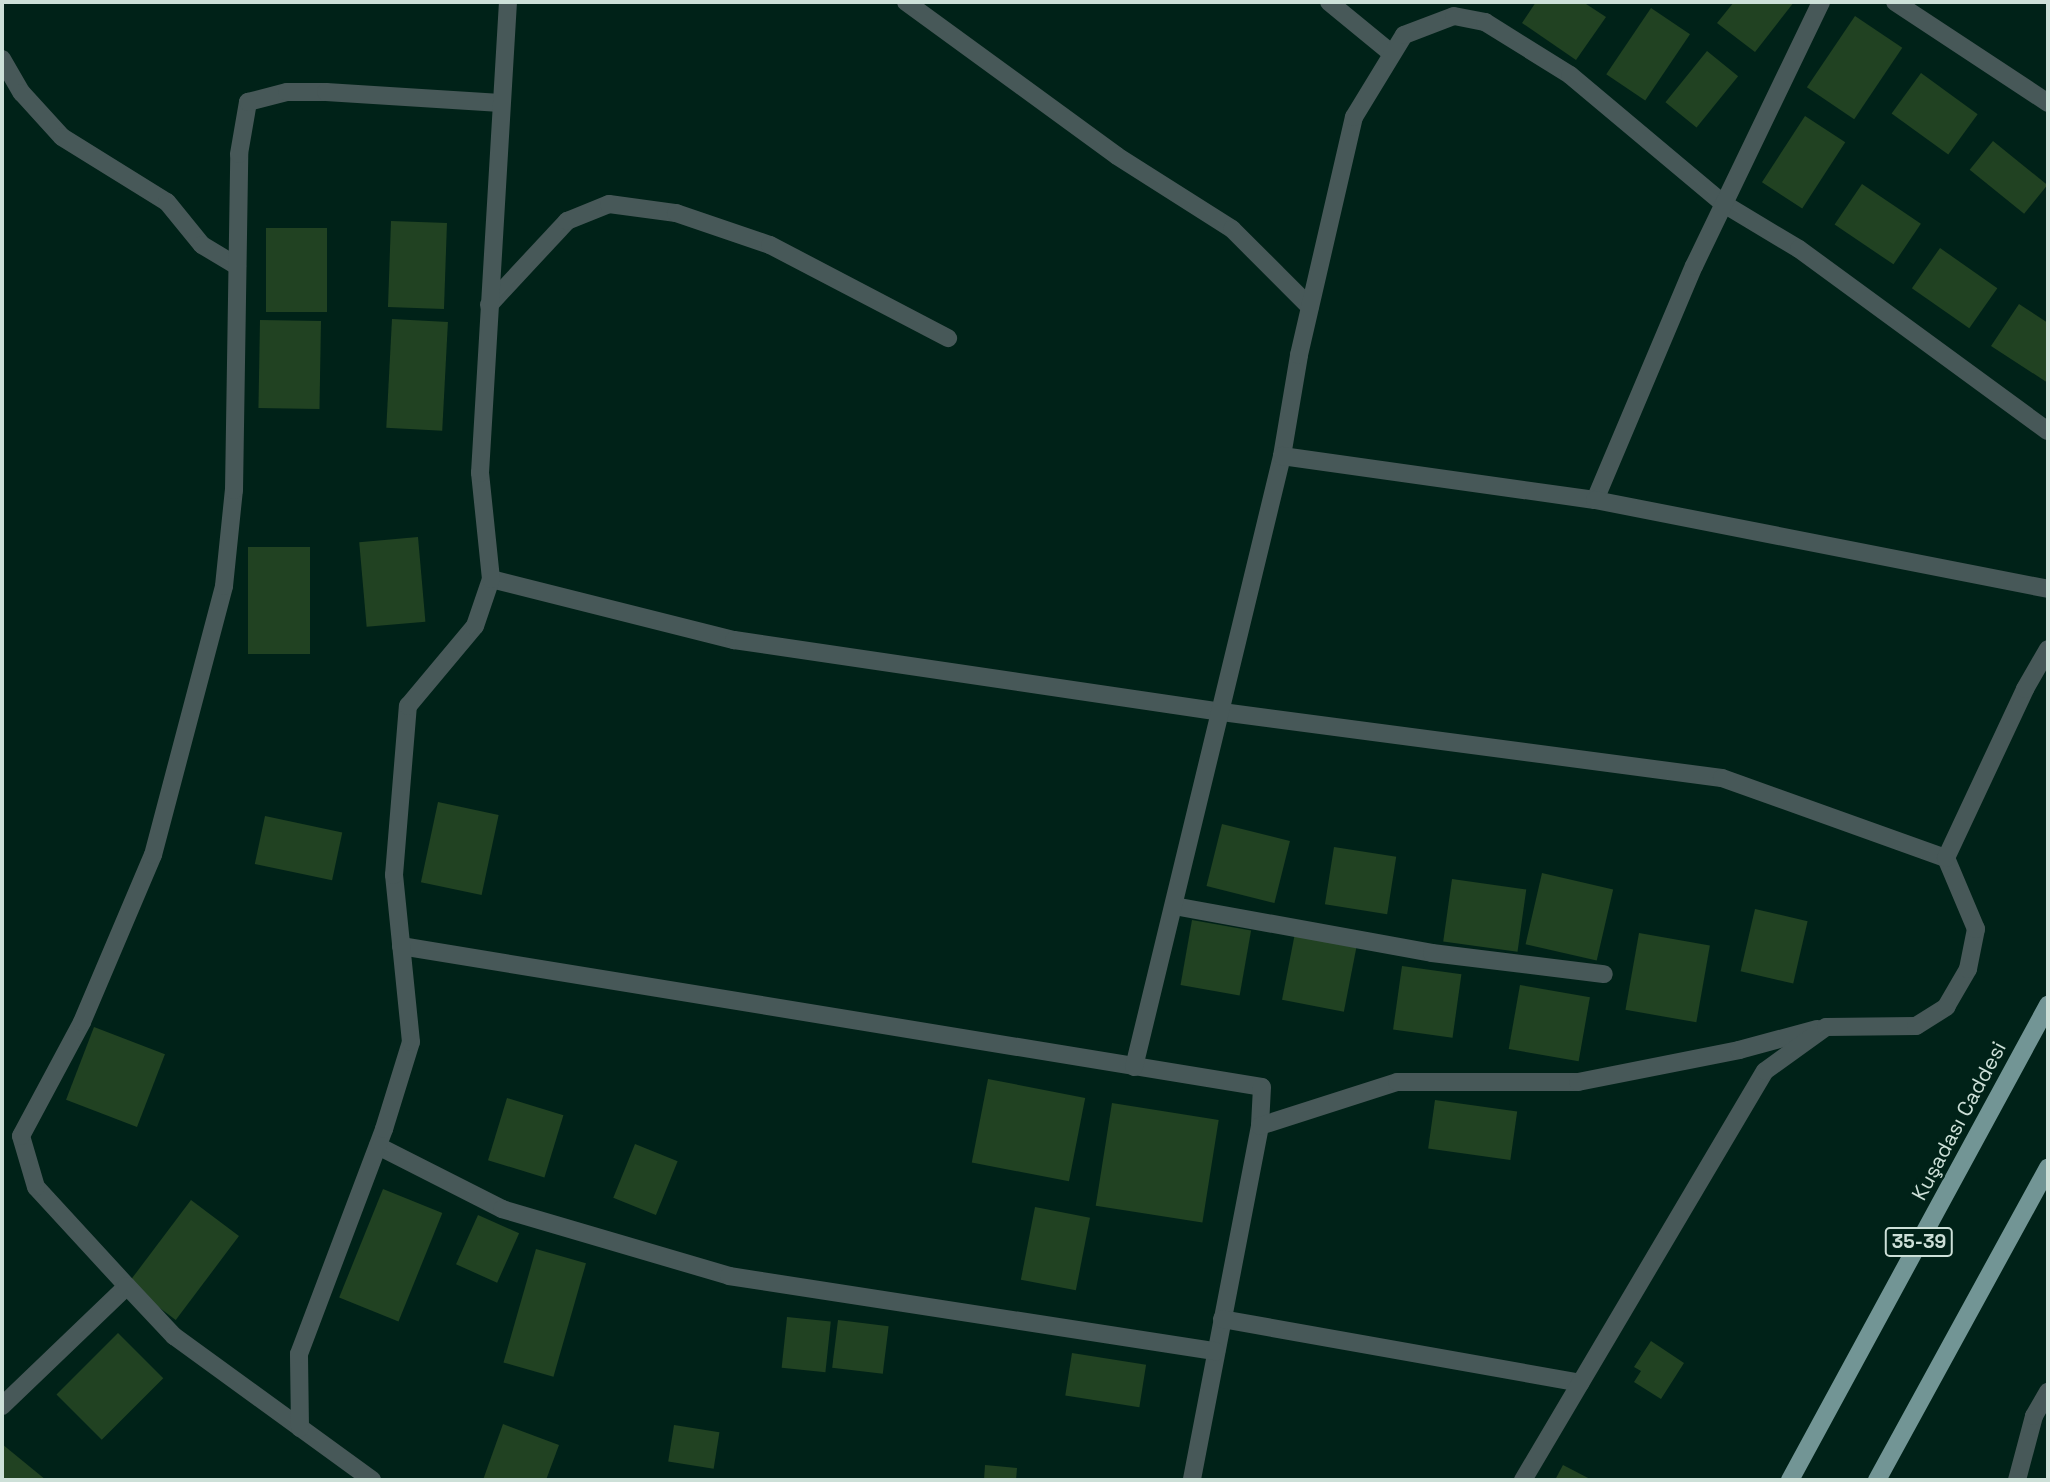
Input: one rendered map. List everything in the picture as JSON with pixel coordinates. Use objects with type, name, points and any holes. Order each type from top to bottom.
[{"type":"main road","name":"Kuşadası Caddesi","points":[[1790,1480],[2048,1005]]},
{"type":"main road","points":[[1877,1480],[2048,1168]]},
{"type":"street","points":[[300,1428],[299,1354],[378,1146],[411,1042],[394,875],[408,706],[475,626],[491,579],[480,473],[508,2]]},
{"type":"street","points":[[906,2],[1117,156],[1231,229],[1310,307]]},
{"type":"street","points":[[1329,2],[1391,53]]},
{"type":"street","points":[[1441,2],[1454,16]]},
{"type":"street","points":[[1595,500],[1724,204],[1821,2]]},
{"type":"street","points":[[1895,2],[2048,103]]},
{"type":"street","points":[[1134,1067],[1282,456],[1310,307],[1354,117],[1391,53],[1404,36],[1418,27],[1454,16],[1485,22],[1570,75],[1724,204],[1799,249],[2048,431]]},
{"type":"street","points":[[2,59],[22,93],[62,137],[167,202],[202,245],[237,266]]},
{"type":"street","points":[[372,1480],[174,1336],[36,1187],[21,1136],[82,1022],[153,855],[224,586],[234,490],[239,154],[248,102],[271,94],[326,92],[501,103]]},
{"type":"street","points":[[489,305],[567,220],[609,204],[676,213],[770,245],[948,338]]},
{"type":"street","points":[[1282,456],[1595,500],[2048,589]]},
{"type":"street","points":[[491,579],[734,640],[1222,712],[1721,778],[1946,858],[1976,929],[1968,969],[1946,1007],[1916,1026],[1826,1027],[1739,1050],[1578,1082],[1397,1082],[1260,1126]]},
{"type":"street","points":[[1946,858],[2025,689],[2048,649]]},
{"type":"street","points":[[1174,906],[1432,953],[1604,974]]},
{"type":"street","points":[[401,946],[1262,1087],[1260,1126],[1192,1480]]},
{"type":"street","points":[[1523,1480],[1765,1071],[1826,1027]]},
{"type":"street","points":[[378,1146],[502,1209],[729,1276],[1216,1351]]},
{"type":"street","points":[[2,1406],[127,1286]]},
{"type":"street","points":[[1222,1318],[1580,1383]]},
{"type":"street","points":[[2017,1480],[2034,1416],[2048,1392]]},
{"type":"building","points":[[1536,2],[1583,2],[1606,17],[1576,60],[1522,23]]},
{"type":"building","points":[[1734,2],[1794,2],[1755,52],[1717,23]]},
{"type":"building","points":[[1651,8],[1690,34],[1645,101],[1606,74]]},
{"type":"building","points":[[1855,16],[1902,48],[1854,119],[1807,87]]},
{"type":"building","points":[[1707,51],[1738,76],[1697,127],[1665,102]]},
{"type":"building","points":[[1921,73],[1978,114],[1948,155],[1892,113]]},
{"type":"building","points":[[1805,116],[1845,142],[1802,208],[1762,182]]},
{"type":"building","points":[[1993,141],[2047,185],[2024,214],[1970,170]]},
{"type":"building","points":[[1862,184],[1921,224],[1893,264],[1835,225]]},
{"type":"building","points":[[391,221],[447,223],[444,309],[388,307]]},
{"type":"building","points":[[266,228],[327,228],[327,312],[266,312]]},
{"type":"building","points":[[1940,248],[1997,288],[1969,328],[1912,288]]},
{"type":"building","points":[[2019,304],[2048,323],[2048,383],[1991,346]]},
{"type":"building","points":[[392,319],[448,322],[442,431],[386,428]]},
{"type":"building","points":[[260,320],[321,321],[319,409],[258,408]]},
{"type":"building","points":[[418,537],[425,622],[367,627],[359,542]]},
{"type":"building","points":[[248,547],[310,547],[310,654],[248,654]]},
{"type":"building","points":[[438,802],[499,815],[482,895],[421,882]]},
{"type":"building","points":[[265,816],[342,832],[332,880],[255,864]]},
{"type":"building","points":[[1222,824],[1290,841],[1274,903],[1207,886]]},
{"type":"building","points":[[1334,847],[1396,857],[1387,914],[1325,904]]},
{"type":"building","points":[[1542,873],[1613,889],[1597,961],[1526,944]]},
{"type":"building","points":[[1452,879],[1526,889],[1518,952],[1443,941]]},
{"type":"building","points":[[1755,909],[1808,921],[1793,984],[1741,971]]},
{"type":"building","points":[[1192,920],[1251,930],[1240,995],[1181,985]]},
{"type":"building","points":[[1295,933],[1357,945],[1344,1012],[1282,1000]]},
{"type":"building","points":[[1639,933],[1710,946],[1696,1022],[1625,1010]]},
{"type":"building","points":[[1402,966],[1461,974],[1453,1038],[1393,1029]]},
{"type":"building","points":[[1520,985],[1590,997],[1579,1061],[1509,1049]]},
{"type":"building","points":[[94,1027],[165,1054],[137,1127],[66,1100]]},
{"type":"building","points":[[988,1079],[1085,1098],[1069,1181],[972,1162]]},
{"type":"building","points":[[507,1098],[563,1115],[544,1177],[488,1160]]},
{"type":"building","points":[[1435,1100],[1517,1112],[1510,1160],[1428,1149]]},
{"type":"building","points":[[1112,1103],[1219,1120],[1202,1223],[1096,1206]]},
{"type":"building","points":[[635,1144],[678,1161],[656,1215],[613,1198]]},
{"type":"building","points":[[383,1189],[442,1213],[399,1321],[339,1297]]},
{"type":"building","points":[[191,1200],[239,1236],[176,1320],[128,1284]]},
{"type":"building","points":[[1035,1207],[1090,1218],[1076,1290],[1021,1280]]},
{"type":"building","points":[[478,1215],[519,1233],[497,1283],[456,1264]]},
{"type":"building","points":[[536,1249],[586,1263],[553,1377],[503,1362]]},
{"type":"building","points":[[787,1317],[831,1322],[825,1372],[782,1368]]},
{"type":"building","points":[[838,1320],[889,1326],[883,1374],[832,1368]]},
{"type":"building","points":[[118,1333],[163,1378],[102,1440],[56,1395]]},
{"type":"building","points":[[1651,1341],[1684,1363],[1661,1399],[1634,1382],[1641,1371],[1634,1367]]},
{"type":"building","points":[[1072,1353],[1146,1365],[1139,1407],[1065,1395]]},
{"type":"building","points":[[503,1424],[559,1445],[546,1480],[483,1480]]},
{"type":"building","points":[[674,1425],[719,1432],[714,1469],[668,1462]]},
{"type":"building","points":[[2,1444],[46,1480],[2,1480]]},
{"type":"building","points":[[985,1465],[1017,1468],[1016,1480],[984,1480]]},
{"type":"building","points":[[1563,1465],[1592,1480],[1555,1480]]}]
